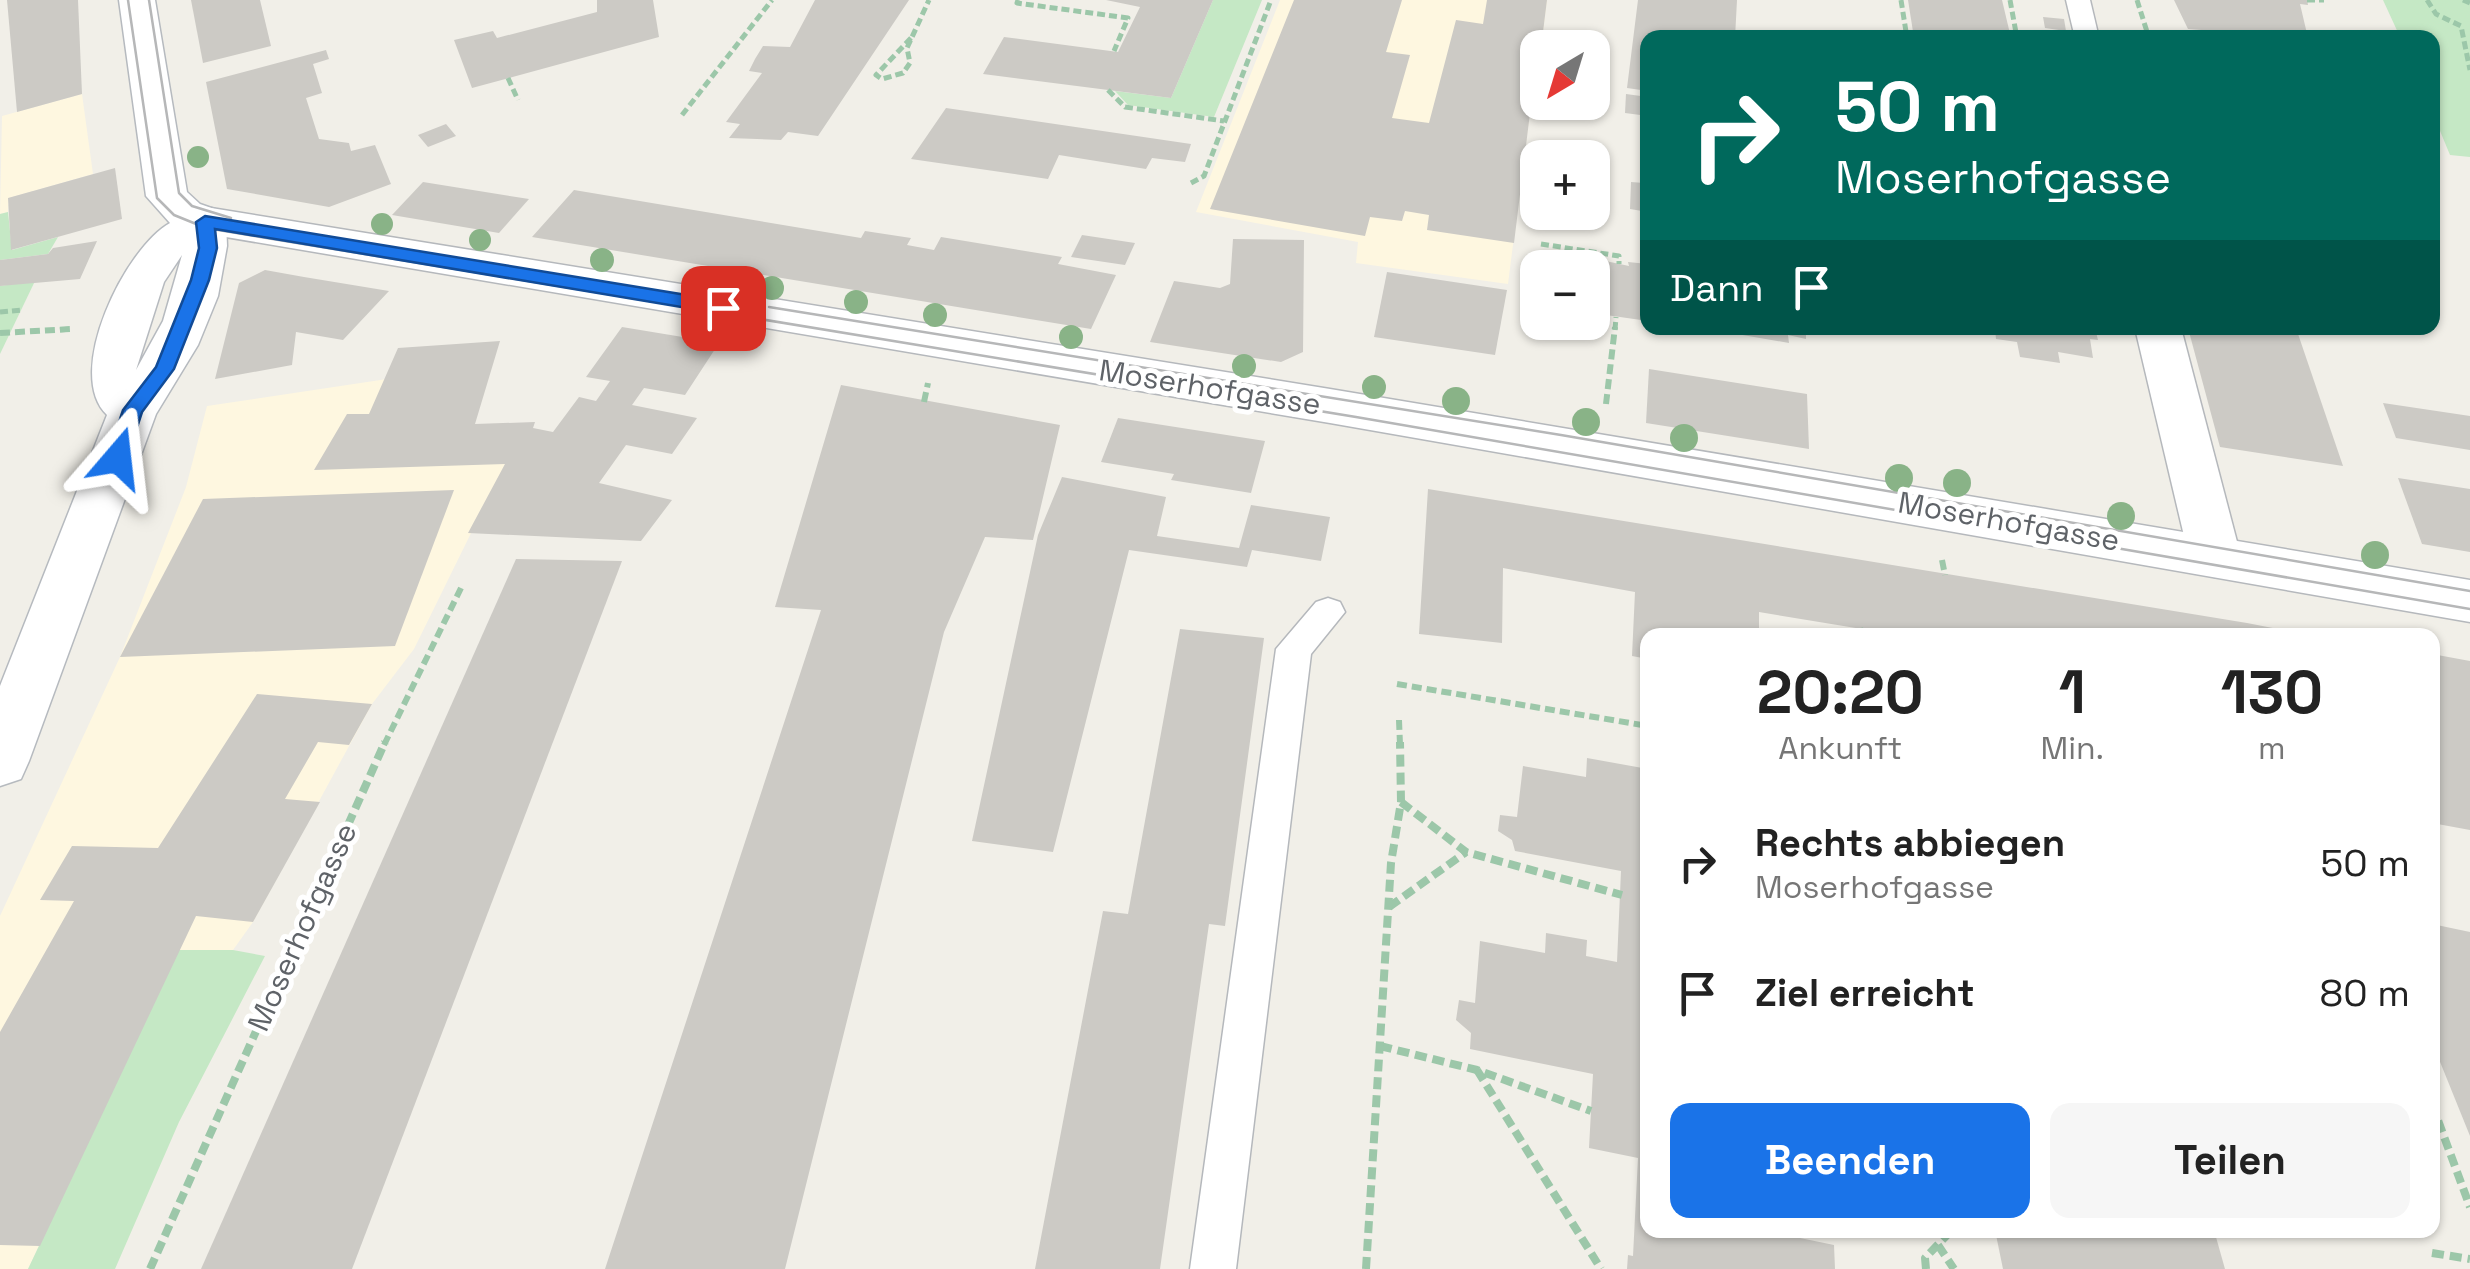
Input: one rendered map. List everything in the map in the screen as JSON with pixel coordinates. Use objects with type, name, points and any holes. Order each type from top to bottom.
[{"type":"street","points":[[0,761],[133,410],[164,369],[200,280],[208,248],[205,222],[184,213],[168,196],[137,0]]},
{"type":"street","name":"Moserhofgasse","points":[[205,222],[1330,406],[2470,600]]},
{"type":"street","points":[[2160,335],[2215,557]]},
{"type":"lane","points":[[2078,0],[2085,30]]},
{"type":"lane","points":[[1213,1269],[1294,649],[1328,612]]},
{"type":"path","points":[[682,115],[772,0]]},
{"type":"path","points":[[911,38],[892,53],[876,75],[882,79],[903,73],[910,63],[911,38],[929,0]]},
{"type":"path","points":[[1018,0],[1017,3],[1128,18],[1114,51]]},
{"type":"path","points":[[1191,183],[1204,176],[1271,0]]},
{"type":"path","points":[[1901,0],[1906,30]]},
{"type":"path","points":[[2010,0],[2014,30]]},
{"type":"path","points":[[2137,0],[2146,30]]},
{"type":"path","points":[[2307,0],[2324,0]]},
{"type":"path","points":[[2427,0],[2436,14],[2470,27]]},
{"type":"path","points":[[2463,0],[2470,4]]},
{"type":"path","points":[[2460,26],[2470,70]]},
{"type":"path","points":[[508,78],[518,100]]},
{"type":"path","points":[[1108,90],[1125,108],[1224,121]]},
{"type":"path","points":[[1541,244],[1619,256],[1619,264]]},
{"type":"path","points":[[0,312],[22,310]]},
{"type":"path","points":[[1604,420],[1616,317]]},
{"type":"path","points":[[0,334],[80,328]]},
{"type":"path","points":[[924,402],[927,389]]},
{"type":"path","name":"Moserhofgasse","points":[[150,1269],[374,765],[461,588]]},
{"type":"path","points":[[1397,684],[1640,725]]},
{"type":"path","points":[[1366,1269],[1390,863],[1401,802],[1399,720]]},
{"type":"path","points":[[1401,802],[1466,852],[1622,894]]},
{"type":"path","points":[[1388,908],[1466,852]]},
{"type":"path","points":[[1380,1046],[1477,1070],[1591,1111]]},
{"type":"path","points":[[1477,1070],[1601,1269]]},
{"type":"path","points":[[2440,1125],[2470,1206]]},
{"type":"path","points":[[1926,1269],[1925,1258],[1945,1238]]},
{"type":"path","points":[[1938,1245],[1954,1269]]},
{"type":"path","points":[[2432,1254],[2470,1260]]},
{"type":"shaded area","points":[[1280,0],[1547,0],[1543,30],[1520,30],[1520,120],[1529,120],[1526,140],[1520,140],[1520,190],[1508,284],[1356,263],[1358,242],[1196,212]]},
{"type":"shaded area","points":[[82,94],[93,174],[9,198],[8,212],[0,214],[2,116]]},
{"type":"shaded area","points":[[387,379],[413,464],[505,464],[414,649],[372,704],[253,922],[233,950],[179,951],[28,1269],[0,1269],[0,916],[120,657],[186,487],[207,406]]},
{"type":"green space","points":[[1213,0],[1262,0],[1214,117],[1128,105],[1115,91],[1171,98]]},
{"type":"green space","points":[[2383,0],[2470,0],[2470,157],[2450,155],[2440,131],[2440,30],[2397,30]]},
{"type":"green space","points":[[8,212],[12,250],[58,237],[48,254],[0,260],[0,214]]},
{"type":"green space","points":[[35,281],[0,354],[0,286]]},
{"type":"green space","points":[[179,950],[233,950],[265,956],[179,1122],[115,1269],[28,1269]]},
{"type":"building","points":[[7,0],[78,0],[82,94],[17,112]]},
{"type":"building","points":[[191,0],[260,0],[271,46],[203,63]]},
{"type":"building","points":[[597,0],[653,0],[659,37],[472,88],[454,40],[493,31],[497,38],[597,12]]},
{"type":"building","points":[[815,0],[909,0],[818,136],[788,132],[781,140],[729,138],[740,124],[726,122],[762,73],[749,71],[763,46],[790,47]]},
{"type":"building","points":[[1106,0],[1213,0],[1171,98],[983,74],[1004,37],[1118,52],[1140,7]]},
{"type":"building","points":[[1294,0],[1402,0],[1386,52],[1410,55],[1392,118],[1429,123],[1456,20],[1483,24],[1487,0],[1547,0],[1543,30],[1520,30],[1520,120],[1529,120],[1527,140],[1520,140],[1520,194],[1514,243],[1427,230],[1429,215],[1405,211],[1402,221],[1370,217],[1365,236],[1210,209]]},
{"type":"building","points":[[1638,0],[1737,0],[1735,30],[1640,30],[1640,90],[1627,88]]},
{"type":"building","points":[[1908,0],[2002,0],[2009,30],[1913,30]]},
{"type":"building","points":[[2174,0],[2307,0],[2308,5],[2300,4],[2306,30],[2188,29]]},
{"type":"building","points":[[2043,17],[2064,19],[2066,30],[2045,28]]},
{"type":"building","points":[[326,50],[329,59],[313,64],[322,93],[306,98],[319,139],[349,143],[351,151],[375,145],[391,184],[329,207],[227,189],[206,82]]},
{"type":"building","points":[[1626,94],[1640,96],[1640,115],[1625,113]]},
{"type":"building","points":[[946,108],[1191,144],[1185,162],[1152,158],[1146,169],[1059,155],[1048,179],[911,159]]},
{"type":"building","points":[[446,124],[456,136],[428,147],[418,135]]},
{"type":"building","points":[[115,168],[122,219],[11,250],[8,198]]},
{"type":"building","points":[[423,182],[529,199],[499,233],[392,215]]},
{"type":"building","points":[[1631,182],[1640,183],[1640,211],[1630,209]]},
{"type":"building","points":[[574,190],[861,238],[865,231],[911,238],[907,245],[934,250],[941,237],[1062,257],[1058,264],[1116,275],[1091,329],[532,237]]},
{"type":"building","points":[[1082,235],[1135,243],[1125,265],[1071,257]]},
{"type":"building","points":[[1233,239],[1304,240],[1303,352],[1281,362],[1150,342],[1174,281],[1220,288],[1230,284]]},
{"type":"building","points":[[97,241],[80,279],[0,286],[0,260],[48,254],[53,248]]},
{"type":"building","points":[[1610,262],[1629,266],[1628,262],[1640,263],[1640,320],[1610,316]]},
{"type":"building","points":[[265,270],[389,291],[343,340],[296,332],[292,365],[215,379],[239,283]]},
{"type":"building","points":[[1387,272],[1507,290],[1495,355],[1374,337]]},
{"type":"building","points":[[622,327],[719,343],[685,395],[644,388],[632,405],[697,418],[672,454],[626,445],[599,483],[672,500],[641,541],[468,533],[505,464],[314,470],[347,414],[369,414],[398,348],[500,341],[475,424],[535,422],[533,428],[553,432],[579,397],[596,401],[610,381],[586,377]]},
{"type":"building","points":[[1743,335],[1788,335],[1789,343]]},
{"type":"building","points":[[1996,335],[2097,335],[2098,340],[2090,339],[2093,358],[2058,352],[2060,363],[2020,357],[2017,342],[1996,339]]},
{"type":"building","points":[[2190,335],[2298,335],[2343,466],[2220,447]]},
{"type":"building","points":[[1649,369],[1807,394],[1809,449],[1646,423]]},
{"type":"building","points":[[841,385],[1060,425],[1033,540],[985,537],[944,632],[785,1269],[605,1269],[821,610],[775,607]]},
{"type":"building","points":[[2383,403],[2470,416],[2470,450],[2396,438]]},
{"type":"building","points":[[1118,418],[1265,441],[1251,493],[1171,480],[1174,474],[1101,462]]},
{"type":"building","points":[[1062,477],[1166,497],[1157,536],[1239,548],[1251,505],[1330,517],[1321,561],[1252,550],[1247,567],[1129,550],[1053,852],[972,841],[1038,535]]},
{"type":"building","points":[[2398,478],[2470,489],[2470,552],[2422,544]]},
{"type":"building","points":[[1428,489],[2272,628],[1856,628],[1759,612],[1759,628],[1640,628],[1640,658],[1632,656],[1635,592],[1503,568],[1502,643],[1419,634]]},
{"type":"building","points":[[454,490],[395,646],[120,657],[203,499]]},
{"type":"building","points":[[516,559],[622,561],[352,1269],[201,1269]]},
{"type":"building","points":[[1180,629],[1264,638],[1225,926],[1209,924],[1160,1269],[1035,1269],[1103,911],[1128,914]]},
{"type":"building","points":[[2440,655],[2470,661],[2470,830],[2440,824]]},
{"type":"building","points":[[257,694],[372,704],[349,745],[318,742],[285,799],[320,802],[253,922],[196,916],[40,1246],[0,1245],[0,1032],[74,901],[40,900],[72,846],[158,848]]},
{"type":"building","points":[[1587,758],[1640,768],[1640,1238],[1800,1238],[1834,1245],[1835,1269],[1627,1269],[1628,1255],[1633,1256],[1638,1158],[1589,1148],[1593,1074],[1470,1049],[1471,1033],[1456,1020],[1459,1000],[1475,1003],[1480,941],[1545,953],[1546,933],[1587,940],[1586,956],[1617,962],[1621,871],[1515,851],[1512,840],[1498,831],[1500,815],[1517,817],[1523,766],[1586,777]]},
{"type":"building","points":[[2440,926],[2470,932],[2470,1136],[2440,1062]]},
{"type":"building","points":[[1997,1238],[2216,1238],[2225,1269],[2003,1269]]},
{"type":"tram line","points":[[128,0],[157,198],[174,215],[206,228],[1356,417],[2470,609]]},
{"type":"tram line","points":[[149,0],[179,193],[192,206],[231,218]]},
{"type":"tram line","points":[[769,307],[1561,435],[2470,591]]},
{"type":"route","points":[[118,458],[133,410],[164,369],[200,280],[208,248],[205,222],[723,308]]}]
